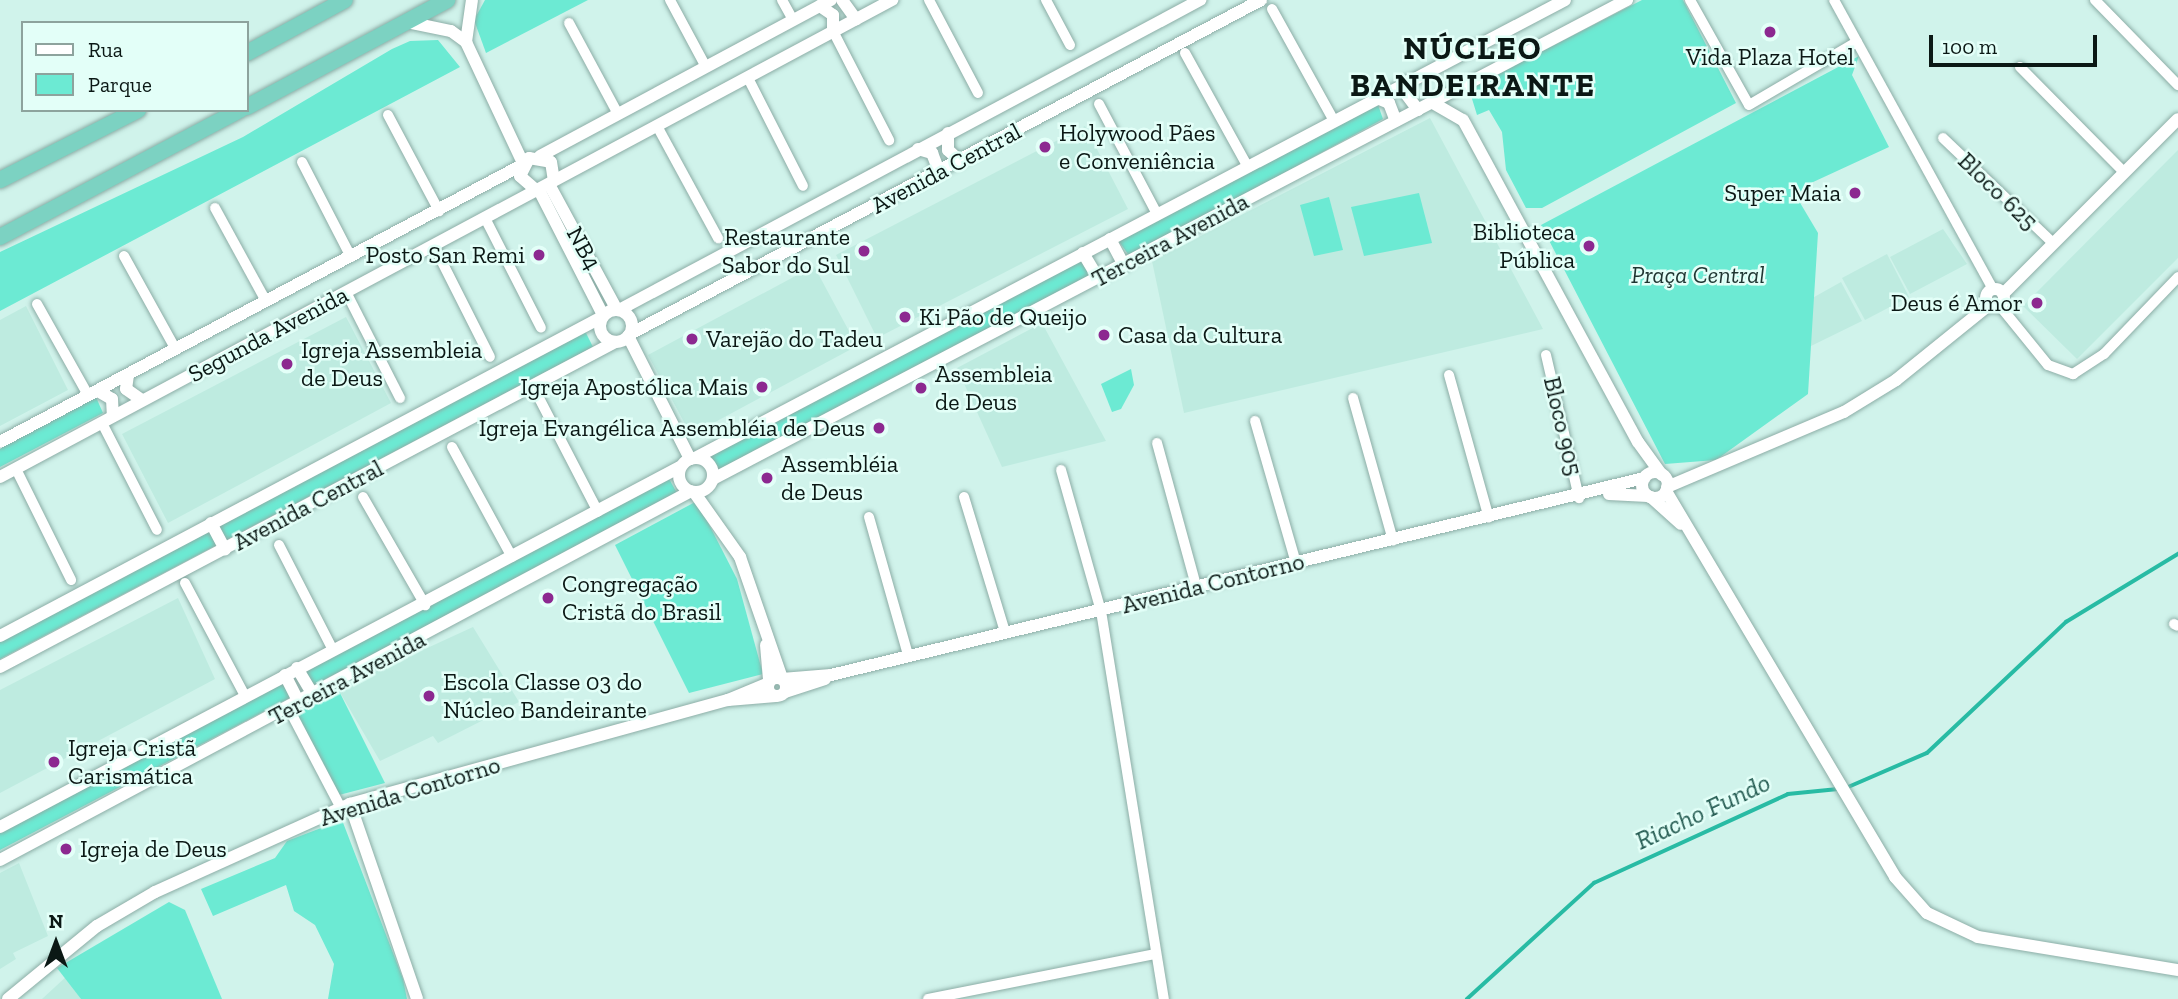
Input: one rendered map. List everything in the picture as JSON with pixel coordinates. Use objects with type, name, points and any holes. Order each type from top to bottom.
[{"type":"highway","points":[[248,52],[345,0]]},
{"type":"highway","points":[[248,105],[447,0]]},
{"type":"highway","points":[[0,180],[134,112]]},
{"type":"highway","points":[[0,237],[235,112]]},
{"type":"street","points":[[466,42],[472,0]]},
{"type":"street","points":[[670,0],[705,67]]},
{"type":"street","points":[[782,0],[793,20]]},
{"type":"street","points":[[842,0],[856,19]]},
{"type":"street","name":"Segunda Avenida","points":[[0,477],[892,0]]},
{"type":"street","points":[[929,0],[978,93]]},
{"type":"street","points":[[1046,0],[1070,45]]},
{"type":"street","name":"Avenida Central","points":[[0,636],[1200,0]]},
{"type":"street","name":"Terceira Avenida","points":[[0,827],[297,668],[425,605],[687,462],[1565,0]]},
{"type":"street","name":"Terceira Avenida","points":[[0,860],[1627,0]]},
{"type":"street","points":[[1690,0],[1749,105],[1857,42]]},
{"type":"street","points":[[1834,0],[1996,299],[2048,365],[2073,374],[2104,354],[2178,277]]},
{"type":"street","points":[[2095,0],[2178,85]]},
{"type":"street","name":"Avenida Central","points":[[0,667],[960,161],[1256,1]]},
{"type":"street","points":[[538,156],[825,3],[833,15],[833,31],[889,140]]},
{"type":"street","points":[[1272,9],[1334,121]]},
{"type":"street","points":[[406,22],[451,31],[466,42],[519,144],[522,181],[544,187],[551,162],[519,144]]},
{"type":"street","points":[[569,23],[618,114]]},
{"type":"street","points":[[1185,53],[1248,167]]},
{"type":"street","points":[[2020,67],[2123,172]]},
{"type":"street","points":[[748,78],[803,186]]},
{"type":"street","points":[[1408,81],[1406,94],[1418,110]]},
{"type":"street","points":[[1461,89],[1463,120],[1637,442],[1665,483],[1688,532],[1862,823],[1912,897],[1949,926],[2021,946],[2178,970]]},
{"type":"street","points":[[1377,98],[1389,103],[1396,121]]},
{"type":"street","points":[[1433,103],[1463,120]]},
{"type":"street","points":[[1099,104],[1157,214]]},
{"type":"street","points":[[388,115],[439,212]]},
{"type":"street","points":[[1650,497],[1665,483],[1704,473],[1819,425],[1881,390],[1996,299],[2178,119]]},
{"type":"street","points":[[657,125],[718,238]]},
{"type":"street","points":[[948,133],[948,150],[960,161]]},
{"type":"street","name":"Bloco 625","points":[[1943,138],[2053,243]]},
{"type":"street","points":[[918,149],[932,153],[939,171]]},
{"type":"street","name":"Segunda Avenida","points":[[0,442],[439,212],[538,156]]},
{"type":"street","points":[[302,162],[351,257]]},
{"type":"street","name":"NB4","points":[[544,187],[618,310],[629,318],[623,338],[603,336],[603,316],[544,187]]},
{"type":"street","points":[[215,208],[266,301]]},
{"type":"street","points":[[485,218],[541,328]]},
{"type":"street","points":[[1110,239],[1124,265]]},
{"type":"street","points":[[434,246],[490,357]]},
{"type":"street","points":[[1083,253],[1098,278]]},
{"type":"street","points":[[124,256],[176,350]]},
{"type":"street","points":[[346,292],[400,398]]},
{"type":"street","points":[[37,304],[93,393],[112,399],[107,419],[157,530]]},
{"type":"street","points":[[623,338],[687,462],[682,485],[693,492],[720,525],[748,574],[781,694]]},
{"type":"street","name":"Bloco 905","points":[[1546,355],[1579,498]]},
{"type":"street","points":[[128,375],[126,389],[142,400]]},
{"type":"street","points":[[1449,375],[1489,518]]},
{"type":"street","points":[[539,398],[598,512]]},
{"type":"street","points":[[1353,398],[1393,540]]},
{"type":"street","points":[[1255,421],[1296,563]]},
{"type":"street","points":[[1637,442],[1650,497],[1688,532]]},
{"type":"street","points":[[1157,443],[1196,586]]},
{"type":"street","points":[[452,447],[512,557]]},
{"type":"street","points":[[687,462],[709,464],[720,525]]},
{"type":"street","points":[[16,469],[71,580]]},
{"type":"street","points":[[1061,470],[1101,611],[1164,999]]},
{"type":"street","name":"Avenida Contorno","points":[[728,700],[781,694],[831,675],[908,655],[1579,498],[1645,477],[1665,483]]},
{"type":"street","name":"Avenida Contorno","points":[[1595,494],[1650,497]]},
{"type":"street","points":[[363,497],[425,605]]},
{"type":"street","points":[[964,497],[1005,632]]},
{"type":"street","points":[[869,517],[908,655]]},
{"type":"street","points":[[211,523],[225,549]]},
{"type":"street","points":[[279,545],[333,650]]},
{"type":"street","points":[[186,583],[245,696]]},
{"type":"street","points":[[297,668],[313,695]]},
{"type":"street","points":[[285,675],[294,706],[345,806],[417,999]]},
{"type":"street","name":"Avenida Contorno","points":[[8,999],[97,926],[155,892],[345,806],[728,700],[776,681],[831,675]]},
{"type":"street","points":[[928,999],[1155,954]]},
{"type":"shaded area","points":[[1430,118],[1543,329],[1184,413],[1152,261]]},
{"type":"shaded area","points":[[1085,126],[1128,209],[877,338],[836,255]]},
{"type":"shaded area","points":[[2178,150],[2178,258],[2077,359],[2023,306]]},
{"type":"shaded area","points":[[1943,229],[1967,264],[1910,294],[1890,257]]},
{"type":"shaded area","points":[[1887,254],[1909,297],[1865,320],[1842,278]]},
{"type":"shaded area","points":[[814,266],[857,346],[691,435],[648,355]]},
{"type":"shaded area","points":[[1841,282],[1862,321],[1811,346],[1791,310]]},
{"type":"shaded area","points":[[26,306],[68,390],[0,426],[0,320]]},
{"type":"shaded area","points":[[346,317],[391,403],[168,523],[122,434]]},
{"type":"shaded area","points":[[1042,323],[1106,441],[1002,467],[957,368]]},
{"type":"shaded area","points":[[178,598],[215,679],[0,793],[0,690]]},
{"type":"shaded area","name":"Escola Classe 03 do Núcleo Bandeirante","points":[[473,627],[519,702],[438,743],[433,736],[380,761],[338,689]]},
{"type":"shaded area","points":[[19,863],[48,936],[13,953],[16,959],[0,969],[0,873]]},
{"type":"shaded area","points":[[68,975],[81,999],[42,999]]},
{"type":"green space","points":[[485,0],[588,0],[486,53],[474,20]]},
{"type":"green space","points":[[1642,0],[1683,0],[1736,103],[1542,208],[1526,208],[1506,170],[1502,132],[1489,110],[1477,115],[1469,89]]},
{"type":"green space","points":[[438,40],[460,67],[0,311],[0,252],[243,137],[392,49],[410,41]]},
{"type":"green space","name":"Praça Central","points":[[1859,56],[1852,75],[1889,147],[1811,183],[1799,201],[1818,233],[1808,394],[1716,460],[1665,464],[1541,225]]},
{"type":"green space","points":[[1377,102],[1383,119],[1130,257],[1118,240]]},
{"type":"green space","points":[[1419,193],[1432,243],[1364,256],[1351,207]]},
{"type":"green space","points":[[1329,197],[1343,250],[1314,256],[1300,205]]},
{"type":"green space","points":[[1083,256],[1091,275],[716,472],[707,456]]},
{"type":"green space","points":[[584,329],[593,347],[0,659],[0,638]]},
{"type":"green space","points":[[1131,369],[1134,385],[1121,409],[1112,412],[1101,384]]},
{"type":"green space","points":[[95,395],[103,413],[0,467],[0,445]]},
{"type":"green space","points":[[667,475],[678,495],[312,686],[302,665]]},
{"type":"green space","points":[[697,501],[737,579],[763,674],[689,693],[615,545]]},
{"type":"green space","points":[[282,677],[293,696],[0,850],[0,830]]},
{"type":"green space","points":[[338,689],[385,783],[339,795],[296,713]]},
{"type":"green space","points":[[342,820],[403,979],[407,999],[328,999],[334,964],[315,925],[294,911],[286,885],[213,916],[201,889],[275,858],[287,841]]},
{"type":"green space","points":[[169,902],[185,910],[222,999],[81,999],[57,968]]},
{"type":"waterway","name":"Riacho Fundo","points":[[1846,788],[1927,753],[2066,622],[2178,554]]},
{"type":"waterway","name":"Riacho Fundo","points":[[1467,999],[1594,883],[1788,794],[1838,789]]},
{"type":"place","name":"Vida Plaza Hotel","points":[[1770,32]]},
{"type":"place","name":"Holywood Pães e Conveniência","points":[[1045,147]]},
{"type":"place","name":"Super Maia","points":[[1855,193]]},
{"type":"place","name":"Biblioteca Pública","points":[[1589,246]]},
{"type":"place","name":"Restaurante Sabor do Sul","points":[[864,251]]},
{"type":"place","name":"Posto San Remi","points":[[539,255]]},
{"type":"place","name":"Deus é Amor","points":[[2037,303]]},
{"type":"place","name":"Ki Pão de Queijo","points":[[905,317]]},
{"type":"place","name":"Casa da Cultura","points":[[1104,335]]},
{"type":"place","name":"Varejão do Tadeu","points":[[692,339]]},
{"type":"place","name":"Igreja Assembleia de Deus","points":[[287,364]]},
{"type":"place","name":"Igreja Apostólica Mais","points":[[762,387]]},
{"type":"place","name":"Assembleia de Deus","points":[[921,388]]},
{"type":"place","name":"Igreja Evangélica Assembléia de Deus","points":[[879,428]]},
{"type":"place","name":"Assembléia de Deus","points":[[767,478]]},
{"type":"place","name":"Congregação Cristã do Brasil","points":[[548,598]]},
{"type":"place","name":"Escola Classe 03 do Núcleo Bandeirante","points":[[429,696]]},
{"type":"place","name":"Igreja Cristã Carismática","points":[[54,762]]},
{"type":"place","name":"Igreja de Deus","points":[[66,849]]},
{"type":"district","name":"NÚCLEO BANDEIRANTE","points":[[1473,68]]}]
